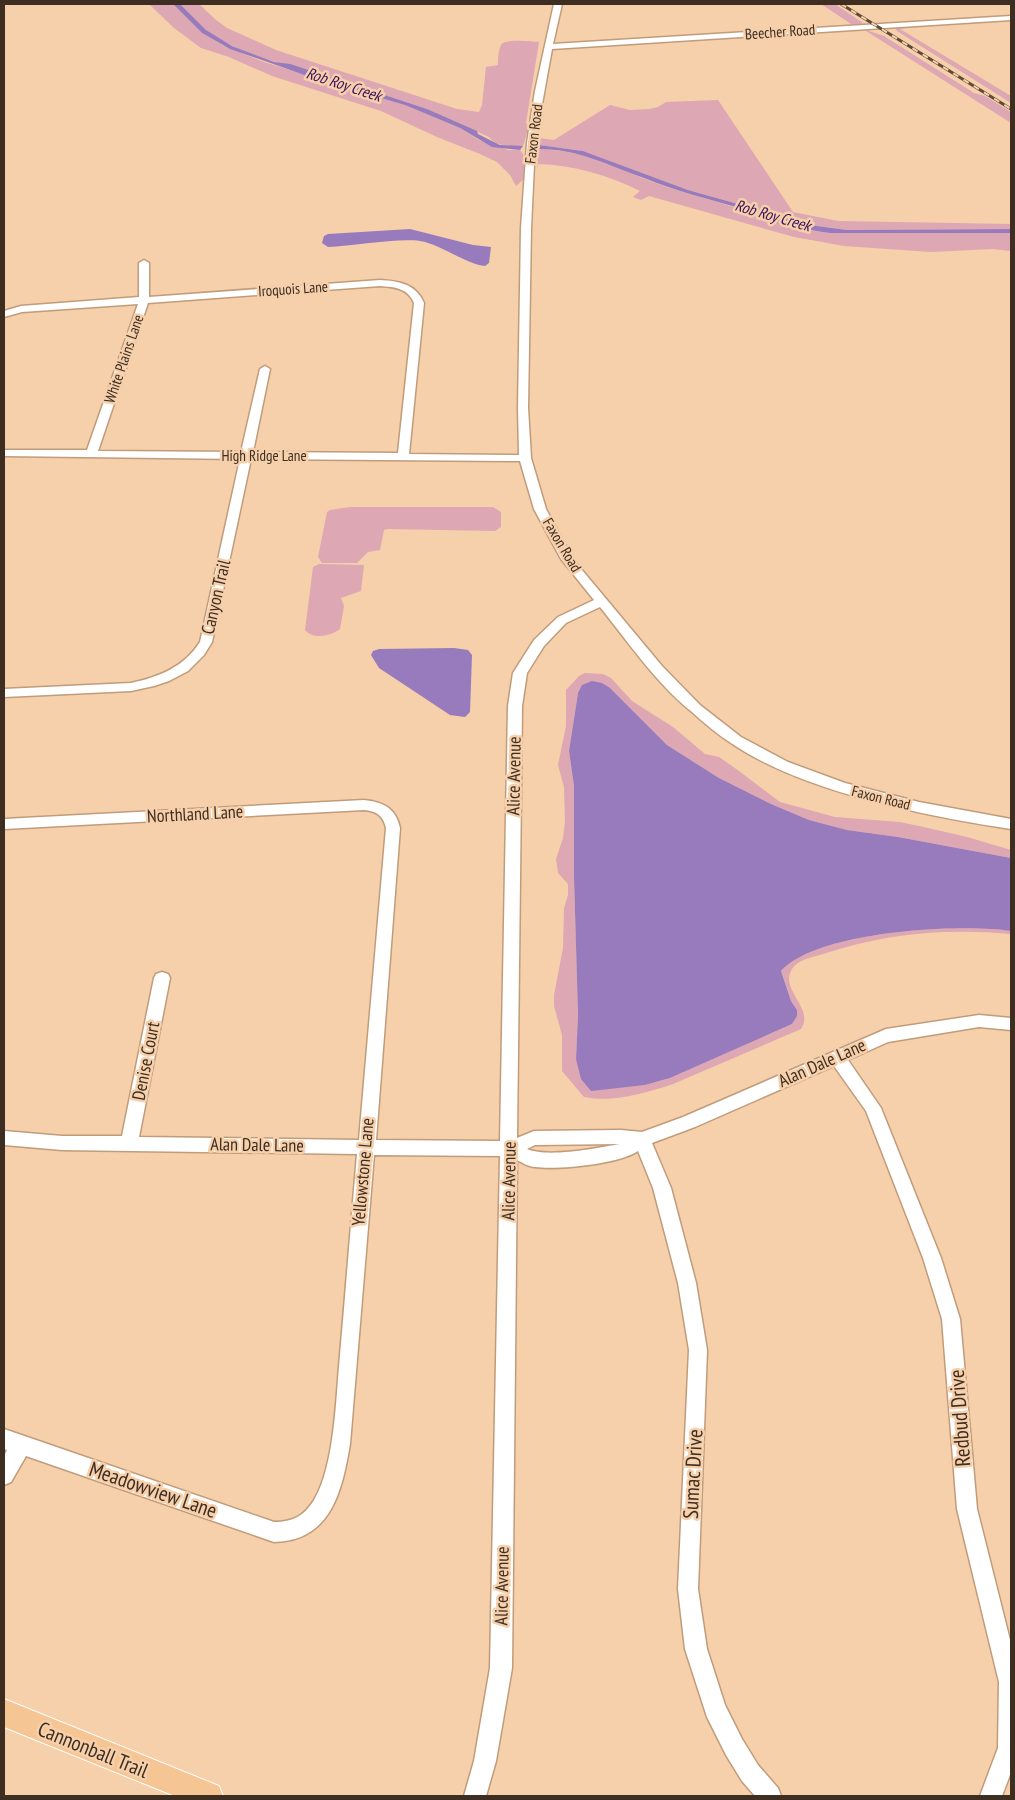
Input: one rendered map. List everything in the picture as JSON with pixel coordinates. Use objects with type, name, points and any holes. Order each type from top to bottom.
[{"type":"main road","name":"Cannonball Trail","points":[[4,1714],[209,1796]]},
{"type":"street","name":"Faxon Road","points":[[558,4],[538,97],[530,162],[526,228],[523,398],[525,458],[540,509],[567,559],[600,602],[657,669],[695,708],[736,740],[783,765],[842,787],[919,807],[1011,824]]},
{"type":"street","name":"Beecher Road","points":[[548,47],[1011,18]]},
{"type":"street","name":"White Plains Lane","points":[[91,454],[144,300],[144,262]]},
{"type":"street","name":"Iroquois Lane","points":[[4,313],[21,309],[380,283],[407,288],[416,295],[419,303],[403,457]]},
{"type":"street","name":"Canyon Trail","points":[[4,693],[131,686],[151,683],[171,676],[190,664],[200,652],[206,642],[265,369]]},
{"type":"street","name":"High Ridge Lane","points":[[4,453],[525,458]]},
{"type":"street","name":"Alice Avenue","points":[[475,1796],[485,1761],[501,1668],[515,706],[520,673],[539,643],[562,620],[600,602]]},
{"type":"street","name":"Northland Lane","points":[[4,824],[364,805],[380,807],[385,811]]},
{"type":"street","name":"Yellowstone Lane","points":[[304,1526],[318,1514],[326,1501],[343,1422],[393,828],[390,815],[385,811]]},
{"type":"street","name":"Denise Court","points":[[129,1143],[162,978]]},
{"type":"street","name":"Alan Dale Lane","points":[[4,1138],[58,1143],[510,1149],[534,1160],[580,1158],[624,1150],[642,1139],[689,1122],[886,1036],[979,1021],[1011,1024]]},
{"type":"street","name":"Redbud Drive","points":[[837,1057],[873,1108],[944,1292],[951,1319],[967,1509],[1011,1682],[1009,1748],[991,1796]]},
{"type":"street","name":"Sumac Drive","points":[[642,1139],[662,1188],[687,1283],[698,1350],[688,1589],[696,1649],[715,1709],[734,1747],[750,1773],[770,1796]]},
{"type":"street","name":"Meadowview Lane","points":[[12,1442],[274,1532],[288,1532],[304,1526]]},
{"type":"street","points":[[4,1475],[12,1442]]},
{"type":"shaded area","points":[[149,4],[173,4],[202,33],[224,46],[264,62],[405,105],[460,128],[479,140],[508,150],[520,150],[525,157],[524,179],[516,186],[510,175],[497,162],[480,154],[437,137],[381,111],[272,76],[229,57],[201,48],[174,28]]},
{"type":"shaded area","points":[[180,4],[199,4],[227,28],[276,50],[457,109],[479,112],[482,105],[486,67],[498,65],[501,45],[512,41],[539,42],[526,123],[529,126],[523,146],[509,146],[496,143],[489,137],[427,109],[243,51],[211,34]]},
{"type":"shaded area","points":[[821,4],[835,4],[863,23],[854,26]]},
{"type":"shaded area","points":[[919,26],[900,29],[1011,96],[1011,103],[895,28]]},
{"type":"shaded area","points":[[863,29],[884,36],[974,93],[985,96],[1011,112],[1011,123]]},
{"type":"shaded area","points":[[718,100],[793,212],[838,221],[1011,224],[1011,229],[847,230],[817,226],[769,215],[745,206],[688,190],[583,151],[539,145],[539,138],[554,140],[610,105],[630,110],[650,109],[666,102]]},
{"type":"shaded area","points":[[538,149],[579,154],[666,186],[807,229],[830,233],[1011,233],[1011,251],[993,249],[931,252],[844,246],[794,237],[649,196],[641,200],[633,197],[640,191],[616,180],[590,172],[565,166],[538,164],[537,169]]},
{"type":"shaded area","points":[[350,507],[493,507],[501,512],[501,527],[495,531],[387,529],[384,530],[380,550],[368,552],[357,563],[322,563],[318,557],[327,512]]},
{"type":"shaded area","points":[[319,564],[364,565],[361,591],[341,598],[344,606],[340,629],[332,634],[322,636],[313,635],[305,630],[313,567]]},
{"type":"shaded area","points":[[585,673],[603,674],[611,678],[632,701],[673,727],[705,754],[719,757],[780,802],[835,817],[900,822],[967,837],[1011,850],[1011,858],[898,837],[847,830],[809,820],[771,804],[719,778],[667,745],[610,688],[578,693],[569,751],[574,786],[574,878],[578,1015],[576,1059],[591,1090],[645,1085],[670,1078],[792,1024],[797,1010],[791,1001],[781,971],[799,957],[825,947],[890,933],[925,930],[988,929],[1011,931],[1011,934],[939,932],[916,934],[870,941],[806,959],[794,966],[789,977],[793,992],[804,1014],[801,1029],[673,1084],[640,1094],[617,1098],[595,1099],[584,1097],[562,1071],[562,1035],[554,1006],[554,995],[563,948],[564,908],[568,895],[568,884],[558,873],[556,859],[563,838],[565,821],[564,787],[558,765],[566,726],[566,690],[579,676]]},
{"type":"water","name":"Rob Roy Creek","points":[[173,4],[180,4],[206,30],[232,46],[274,62],[290,64],[427,109],[477,131],[478,134],[500,145],[523,146],[520,150],[492,147],[460,128],[405,105],[316,79],[230,49],[202,33]]},
{"type":"water","points":[[539,145],[583,151],[688,190],[745,206],[769,215],[817,226],[847,230],[1011,229],[1011,233],[819,232],[786,224],[680,191],[580,155],[538,149]]},
{"type":"water","points":[[410,229],[473,245],[491,247],[489,263],[485,266],[478,265],[420,241],[410,240],[328,247],[322,243],[324,236],[328,234]]},
{"type":"water","points":[[454,648],[468,650],[472,655],[470,712],[465,717],[450,715],[379,668],[371,655],[373,651],[379,649]]},
{"type":"water","points":[[592,681],[602,683],[610,688],[667,745],[719,778],[771,804],[809,820],[847,830],[898,837],[1011,858],[1011,931],[959,928],[890,933],[825,947],[799,957],[781,971],[791,1001],[797,1010],[797,1016],[792,1024],[670,1078],[645,1085],[591,1091],[581,1079],[576,1059],[578,1015],[574,878],[574,786],[569,751],[578,693],[582,685]]},
{"type":"railway","points":[[841,4],[1011,109]]}]
